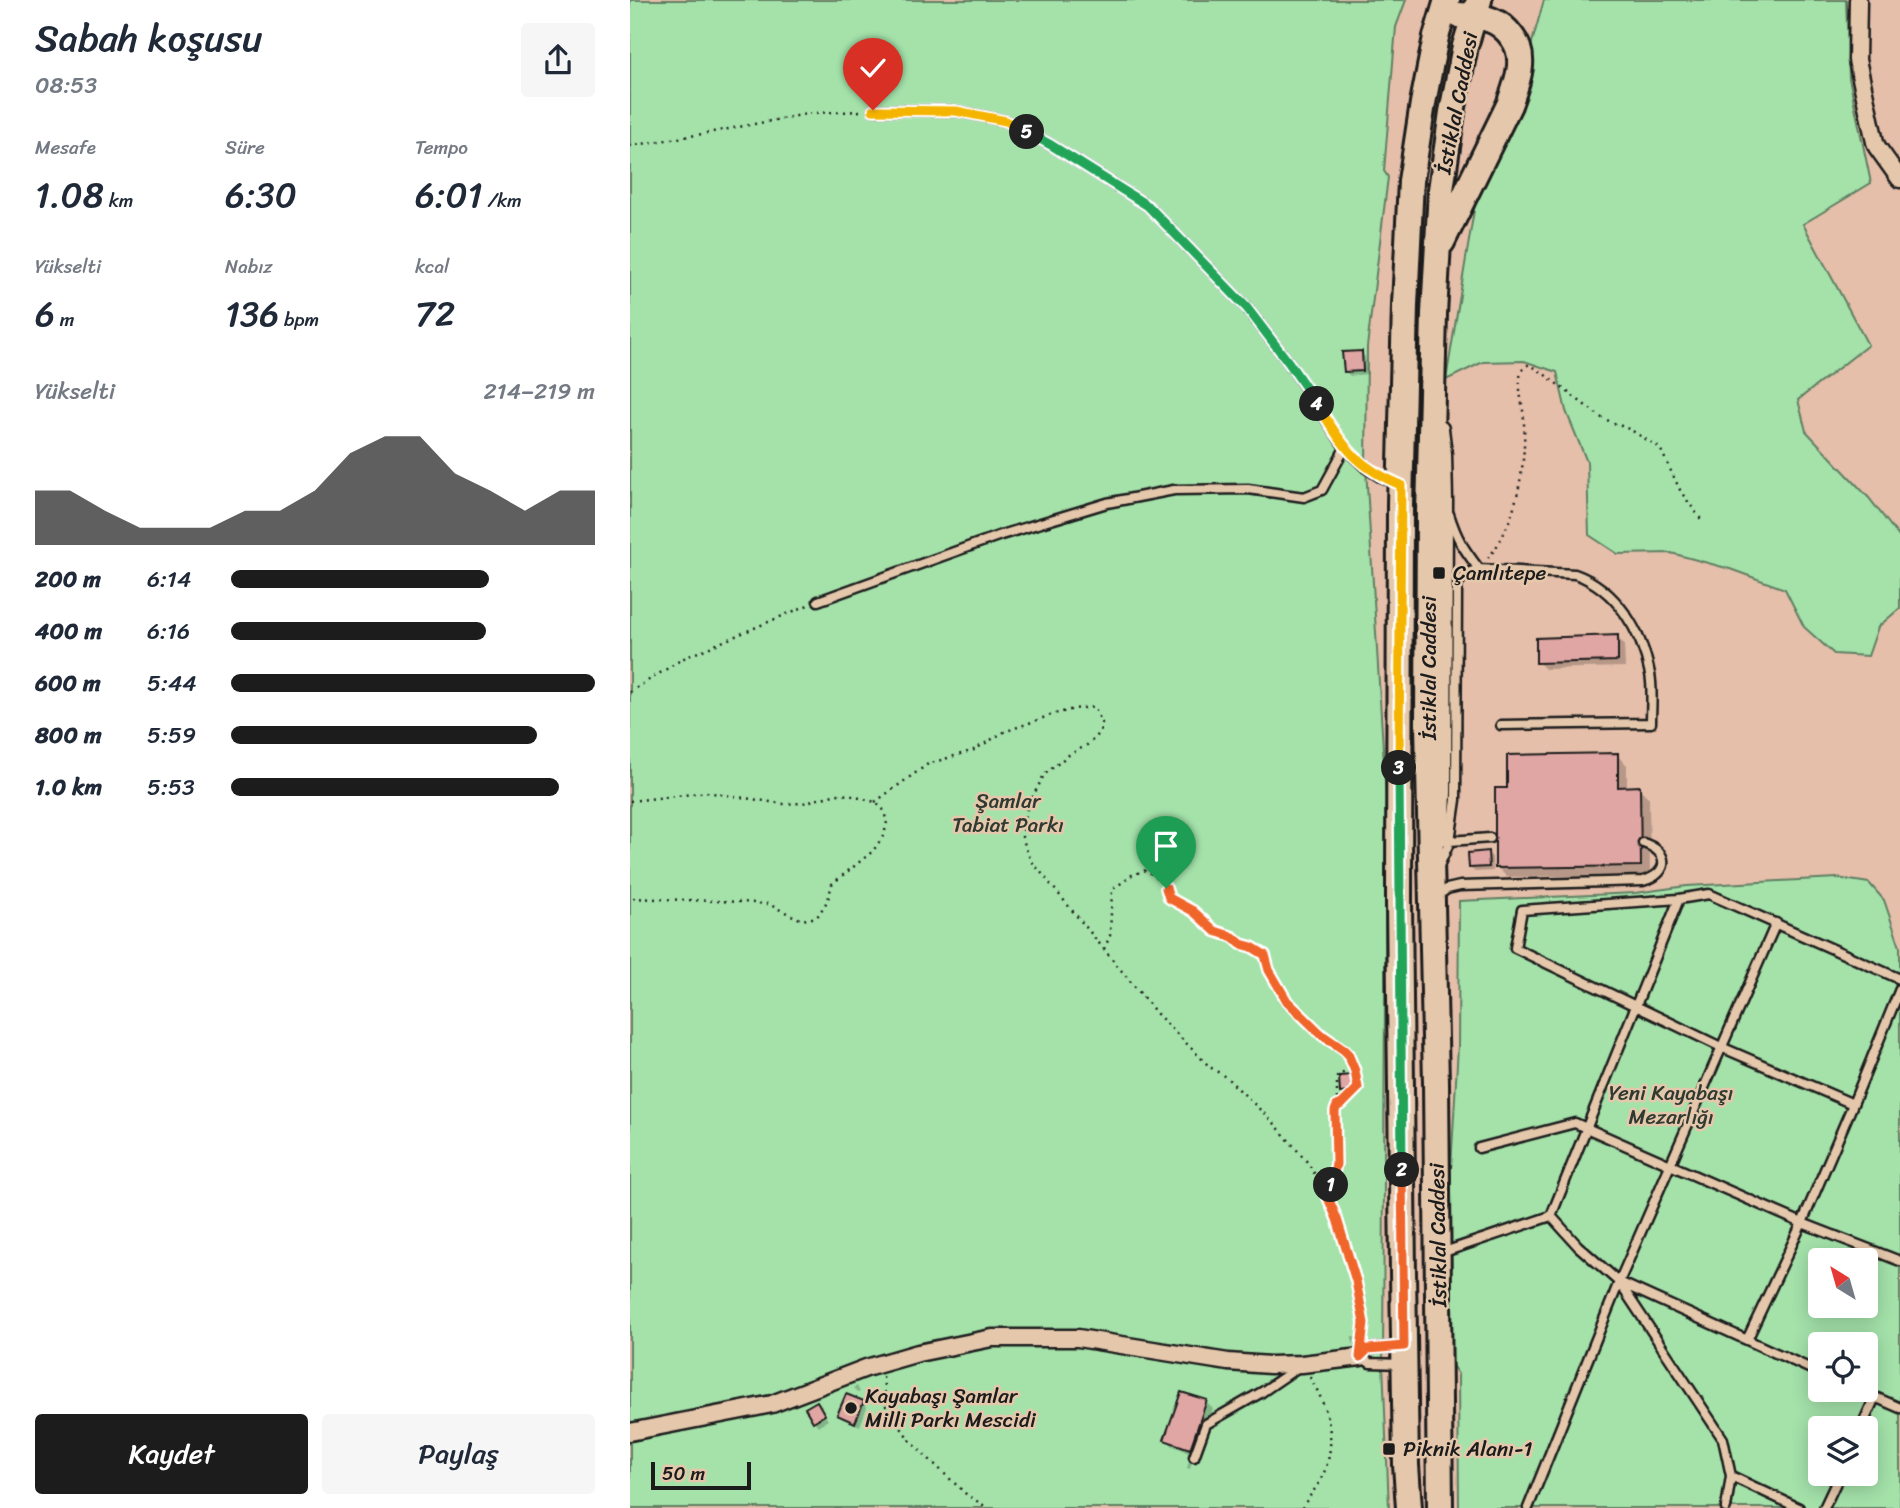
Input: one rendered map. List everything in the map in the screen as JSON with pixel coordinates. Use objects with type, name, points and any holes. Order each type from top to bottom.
[{"type":"main road","points":[[1437,253],[1509,104],[1518,82],[1521,59],[1517,42],[1507,30],[1476,8],[1445,7]]},
{"type":"main road","name":"İstiklal Caddesi","points":[[1409,1508],[1404,1355],[1399,902],[1401,485],[1405,304],[1411,181],[1423,103],[1445,7]]},
{"type":"main road","name":"İstiklal Caddesi","points":[[1440,1508],[1429,514],[1441,190],[1452,113],[1465,46],[1476,8]]},
{"type":"street","points":[[1858,0],[1857,60],[1875,142],[1900,179]]},
{"type":"street","points":[[1432,902],[1439,867],[1443,792],[1444,501],[1443,454],[1433,363]]},
{"type":"street","points":[[630,1432],[772,1404],[881,1364],[984,1339],[1078,1338],[1228,1362],[1302,1364],[1360,1357]]},
{"type":"lane","points":[[873,110],[956,111],[1006,121],[1051,145],[1148,206],[1247,308],[1289,363],[1345,448],[1366,468],[1401,485]]},
{"type":"lane","points":[[817,601],[1001,535],[1107,503],[1174,490],[1248,489],[1304,497],[1322,489],[1345,448]]},
{"type":"lane","points":[[1444,501],[1456,537],[1479,569]]},
{"type":"lane","points":[[1439,867],[1450,841],[1456,800],[1459,580],[1465,574],[1479,569],[1575,574],[1604,590],[1629,618],[1642,647],[1650,675],[1651,723],[1500,725]]},
{"type":"lane","points":[[1450,841],[1490,838]]},
{"type":"lane","points":[[1432,902],[1447,889],[1460,886],[1643,881],[1660,873],[1663,866],[1660,853],[1643,843]]},
{"type":"lane","points":[[1853,1104],[1721,1047],[1515,948],[1522,910],[1679,899],[1709,894],[1900,979]]},
{"type":"lane","points":[[1438,1254],[1551,1216],[1679,899]]},
{"type":"lane","points":[[1528,1508],[1619,1282],[1776,923]]},
{"type":"lane","points":[[1746,1340],[1802,1223],[1900,989]]},
{"type":"lane","points":[[1479,1148],[1575,1123],[1802,1223],[1900,1261]]},
{"type":"lane","points":[[1551,1216],[1578,1246],[1619,1282],[1723,1439],[1731,1476],[1726,1508]]},
{"type":"lane","points":[[1619,1282],[1808,1368]]},
{"type":"lane","points":[[1368,1349],[1404,1355],[1370,1363],[1360,1357],[1368,1349]]},
{"type":"lane","points":[[1194,1457],[1206,1424],[1262,1392],[1302,1364]]},
{"type":"lane","points":[[1878,1398],[1900,1408]]},
{"type":"lane","points":[[1731,1476],[1798,1508]]},
{"type":"lane","points":[[1824,1508],[1834,1486]]},
{"type":"path","points":[[630,146],[812,113],[873,110]]},
{"type":"path","points":[[1479,569],[1500,542],[1521,477],[1524,423],[1518,385],[1521,371],[1528,365],[1536,368],[1602,418],[1631,430],[1660,448],[1681,492],[1703,522]]},
{"type":"path","points":[[630,692],[684,658],[817,601]]},
{"type":"path","points":[[875,802],[928,764],[974,750],[1004,732],[1054,714],[1094,707],[1102,723],[1100,733],[1044,775],[1027,808],[1022,838],[1030,859],[1166,1023],[1210,1067],[1227,1079],[1275,1124],[1308,1163],[1326,1193],[1337,1219],[1356,1281],[1364,1323],[1360,1357]]},
{"type":"path","points":[[630,801],[706,792],[784,804],[803,803],[837,794],[875,802],[883,809],[887,822],[884,835],[873,851],[831,884],[828,900],[817,916],[802,920],[768,904],[630,898]]},
{"type":"path","points":[[1104,949],[1110,936],[1112,890],[1132,875],[1146,870],[1163,882],[1169,898],[1193,911],[1215,931],[1233,937],[1241,944],[1265,955],[1269,970],[1282,995],[1309,1024],[1344,1050],[1355,1071],[1358,1088],[1337,1106]]},
{"type":"path","points":[[1326,1193],[1333,1182],[1336,1164],[1337,1077],[1355,1071]]},
{"type":"path","points":[[881,1364],[886,1406],[911,1442],[967,1495],[988,1508]]},
{"type":"path","points":[[1302,1364],[1326,1408],[1331,1444],[1324,1474],[1302,1508]]},
{"type":"green space","name":"Şamlar Tabiat Parkı","points":[[630,0],[1406,0],[1396,27],[1384,171],[1388,177],[1367,347],[1366,468],[1386,798],[1383,1363],[1389,1508],[630,1508]]},
{"type":"green space","points":[[1544,0],[1846,0],[1849,78],[1871,183],[1803,224],[1868,345],[1798,400],[1806,431],[1869,498],[1900,538],[1900,608],[1878,627],[1868,656],[1834,654],[1804,627],[1785,589],[1730,569],[1671,553],[1618,554],[1589,535],[1587,462],[1566,411],[1557,372],[1524,361],[1483,362],[1446,380],[1475,204],[1526,64]]},
{"type":"green space","name":"Yeni Kayabaşı Mezarlığı","points":[[1837,878],[1869,883],[1884,900],[1900,947],[1900,1508],[1459,1508],[1458,1374],[1451,1364],[1450,1186],[1458,1046],[1459,901],[1635,893],[1687,886]]},
{"type":"building","points":[[1362,351],[1363,371],[1344,372],[1342,352]]},
{"type":"building","points":[[1618,635],[1618,661],[1536,663],[1536,638]]},
{"type":"building","points":[[1618,753],[1618,787],[1640,786],[1641,866],[1495,868],[1495,788],[1507,788],[1507,755]]},
{"type":"building","points":[[1488,851],[1489,867],[1469,868],[1468,853]]},
{"type":"building","points":[[1353,1075],[1355,1091],[1340,1093],[1339,1076]]},
{"type":"building","points":[[1181,1392],[1207,1400],[1190,1449],[1164,1440]]},
{"type":"building","name":"Kayabaşı Şamlar Milli Parkı Mescidi","points":[[846,1394],[864,1401],[855,1423],[837,1415]]},
{"type":"building","points":[[817,1401],[825,1415],[813,1422],[805,1408]]},
{"type":"place","name":"Çamlıtepe","points":[[1439,573]]},
{"type":"place","name":"Kayabaşı Şamlar Milli Parkı Mescidi","points":[[851,1408]]},
{"type":"place","name":"Piknik Alanı-1","points":[[1389,1449]]},
{"type":"route","points":[[873,110],[956,111],[1006,121],[1051,145],[1148,206],[1247,308],[1289,363],[1345,448],[1366,468],[1401,485],[1399,902],[1404,1346],[1368,1349],[1360,1357],[1364,1323],[1356,1281],[1326,1193],[1333,1182],[1336,1164],[1335,1111],[1337,1106],[1358,1088],[1348,1054],[1309,1024],[1287,1001],[1269,970],[1265,955],[1241,944],[1233,937],[1215,931],[1193,911],[1169,898],[1166,888]]}]
